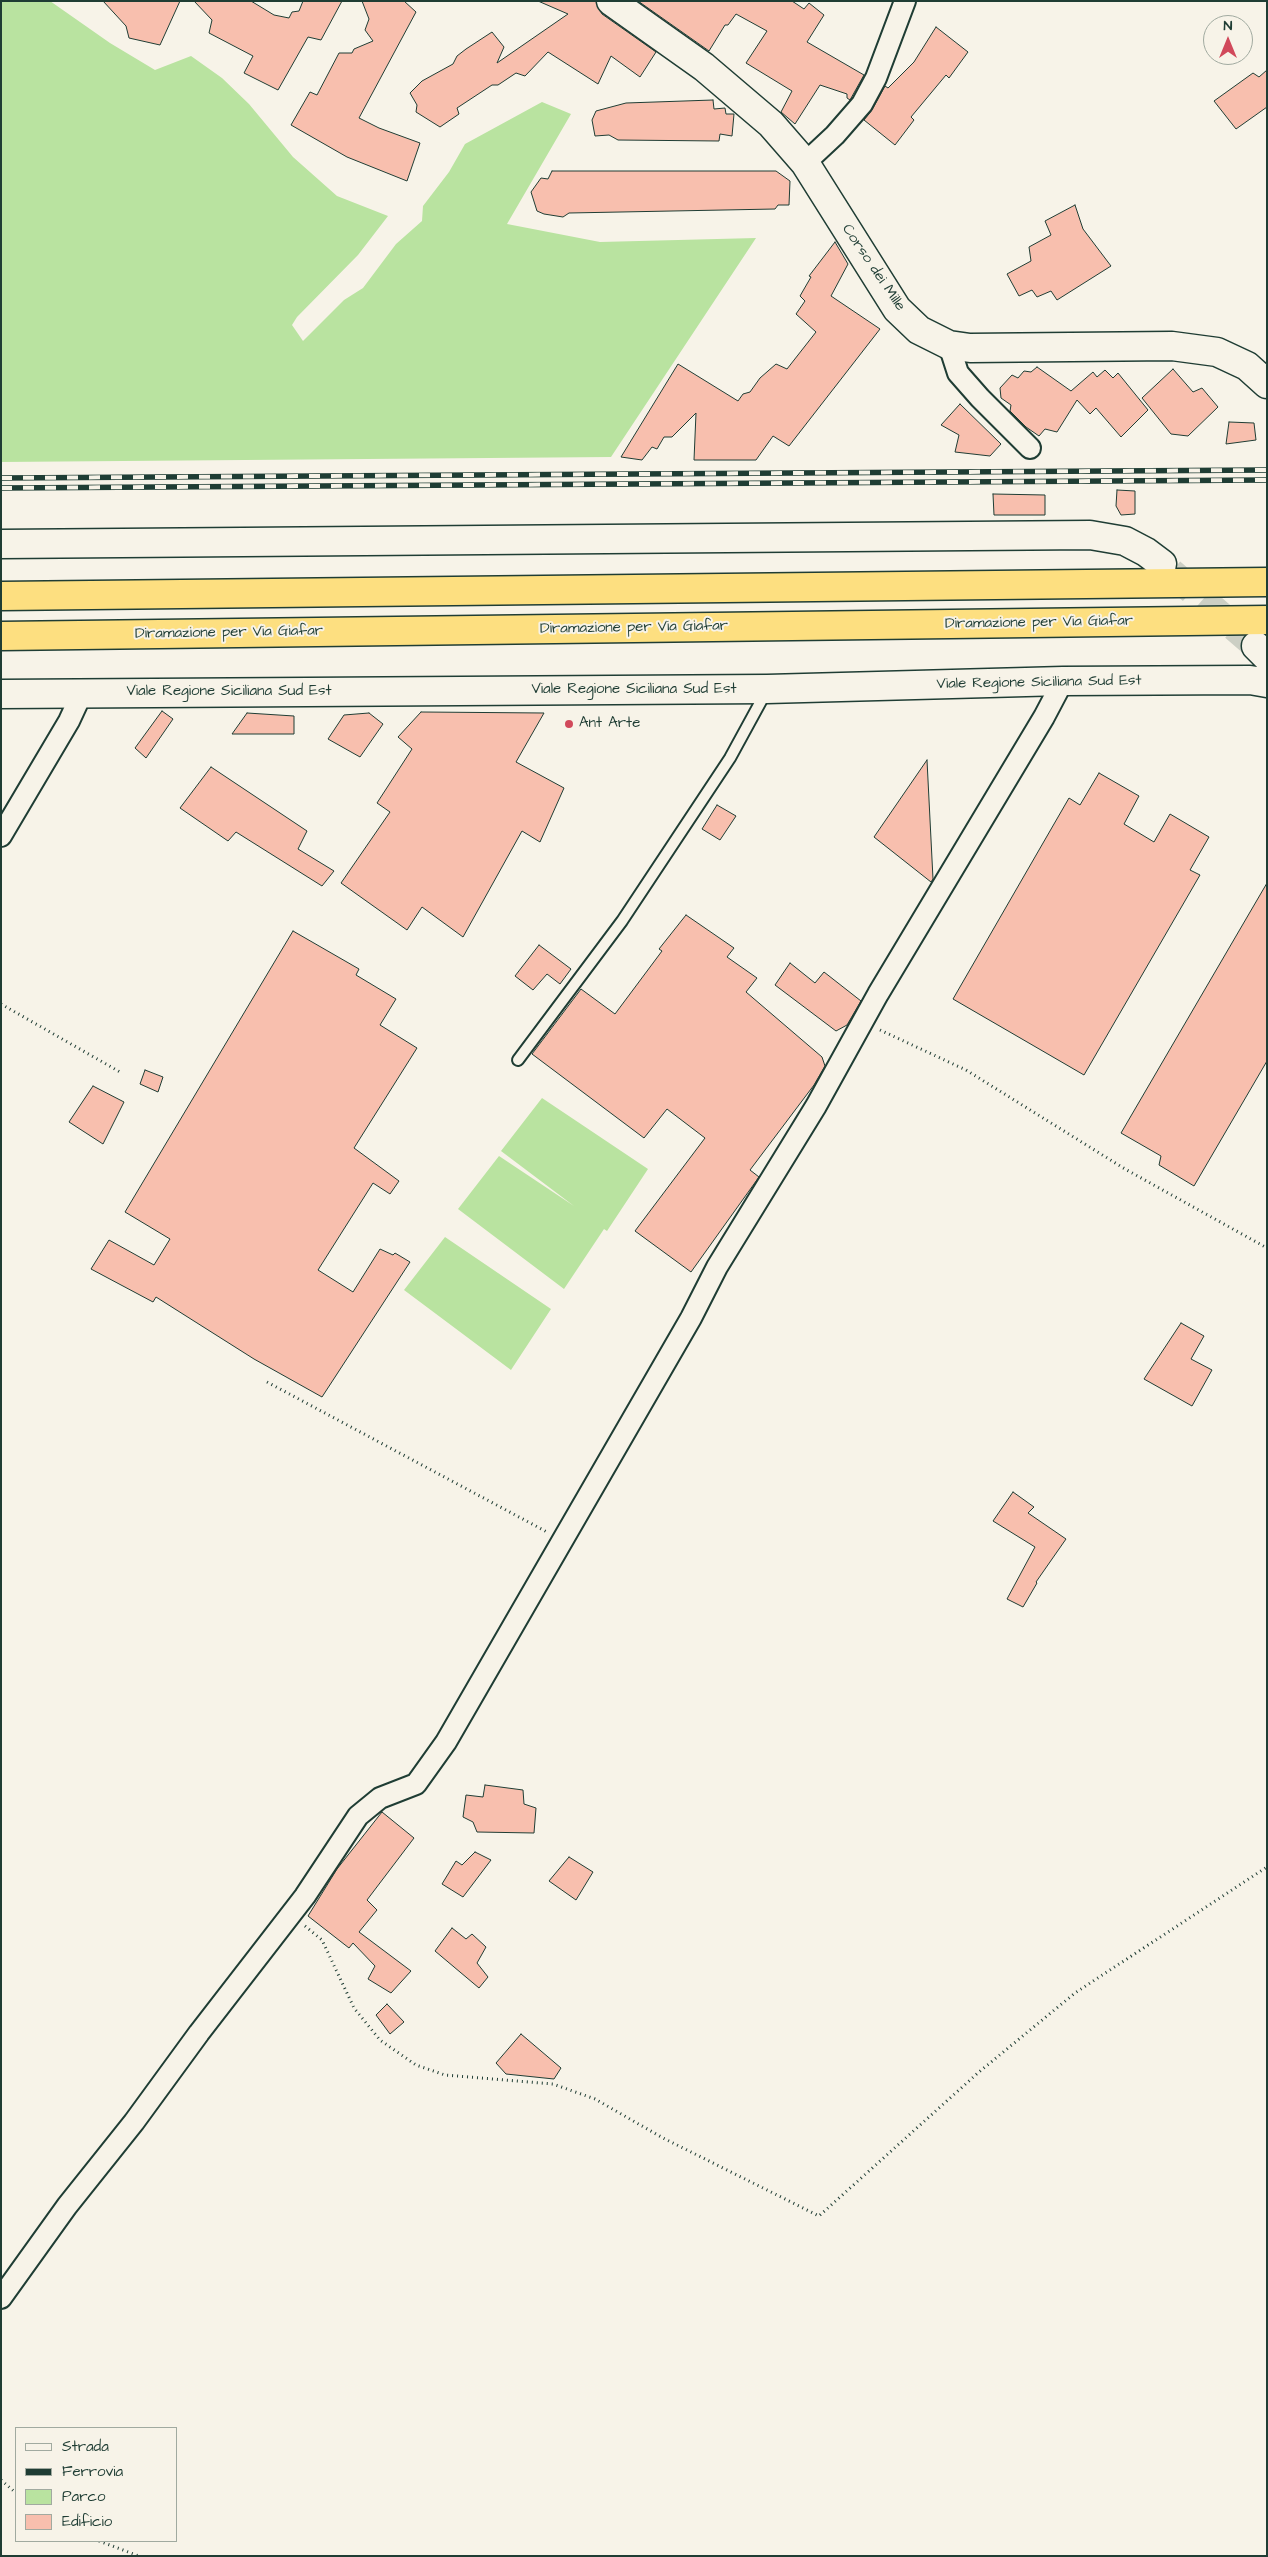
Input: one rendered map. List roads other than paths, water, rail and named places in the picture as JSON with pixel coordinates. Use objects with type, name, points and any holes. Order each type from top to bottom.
[{"type":"highway","points":[[1,596],[1267,582]]},
{"type":"highway","name":"Diramazione per Via Giafar","points":[[1,636],[1267,620]]},
{"type":"street","name":"Corso dei Mille","points":[[611,1],[736,93],[771,124],[804,163],[897,309],[919,330],[949,345],[970,348],[1098,346],[1190,348],[1217,352],[1247,366],[1267,384]]},
{"type":"street","points":[[804,163],[836,135],[862,104],[876,78],[905,1]]},
{"type":"street","points":[[949,345],[958,373],[1030,448]]},
{"type":"street","points":[[1,544],[1090,535],[1125,542],[1146,552],[1162,564]]},
{"type":"street","name":"Viale Regione Siciliana Sud Est","points":[[1,694],[767,689],[1063,681],[1250,680],[1267,683]]},
{"type":"street","points":[[1,2298],[67,2206],[134,2122],[199,2033],[290,1915],[358,1816],[380,1798],[416,1784],[446,1742],[691,1318],[717,1267],[816,1106],[863,1022],[1063,681]]},
{"type":"street","points":[[1,836],[69,721],[82,693]]},
{"type":"lane","points":[[518,1060],[622,921],[730,758],[767,689]]},
{"type":"tunnel","points":[[1171,572],[1256,646]]},
{"type":"railway","points":[[1,478],[1267,470]]},
{"type":"railway","points":[[1,488],[1267,480]]},
{"type":"place","name":"Ant Arte","points":[[569,724]]}]
